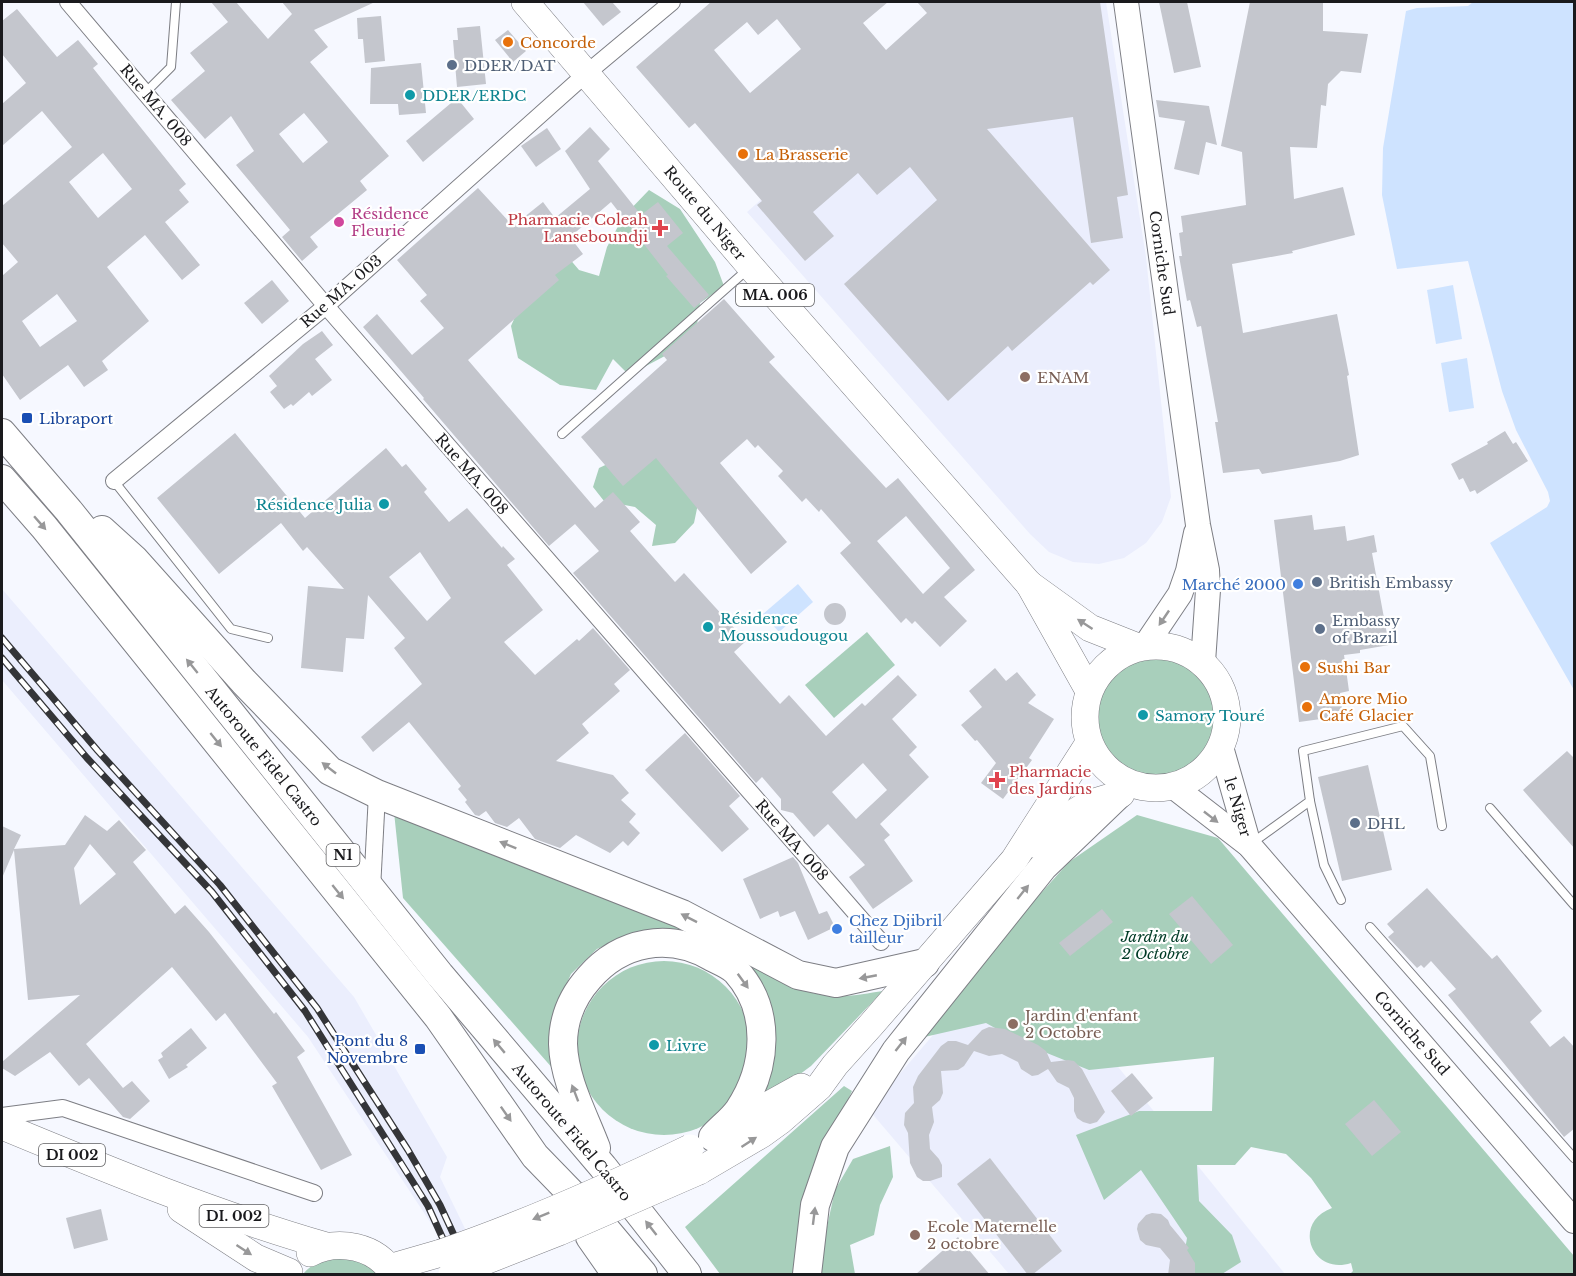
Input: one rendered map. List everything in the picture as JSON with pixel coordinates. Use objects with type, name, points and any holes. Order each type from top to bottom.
[{"type":"highway","name":"Autoroute Fidel Castro","points":[[2,433],[69,511],[470,1010],[603,1167],[687,1275]]},
{"type":"highway","points":[[22,456],[134,559],[244,682],[330,771],[377,794],[682,914],[798,975],[836,983],[925,963]]},
{"type":"highway","name":"Autoroute Fidel Castro","points":[[2,479],[44,527],[426,1001],[535,1156],[602,1226],[643,1275]]},
{"type":"highway","points":[[807,1275],[815,1205],[835,1147],[896,1051],[1043,867],[1130,791]]},
{"type":"highway","points":[[603,1167],[567,1072],[563,1046],[564,1026],[569,1008],[581,987],[606,960],[632,947],[668,942],[702,951],[734,969],[753,994],[761,1026],[762,1050],[755,1080],[738,1112],[701,1152]]},
{"type":"highway","points":[[535,1156],[616,1275]]},
{"type":"main road","name":"Route du Niger","points":[[525,2],[750,266],[1029,584],[1089,691]]},
{"type":"main road","name":"Corniche Sud","points":[[1126,2],[1198,525],[1207,570],[1208,590],[1203,662]]},
{"type":"main road","points":[[1141,647],[1180,594],[1188,571],[1198,525]]},
{"type":"main road","name":"Route du Niger","points":[[1029,584],[1090,628],[1141,647]]},
{"type":"main road","points":[[1014,860],[1088,804],[1130,791],[1174,787],[1202,772],[1221,747],[1228,717],[1221,687],[1203,662],[1190,653],[1160,645],[1141,647],[1108,663],[1089,691],[1084,717],[1089,743],[1097,759],[1124,782],[1130,791]]},
{"type":"main road","points":[[701,1152],[734,1152],[780,1120],[819,1087],[835,1065],[1014,860],[1089,743]]},
{"type":"main road","name":"le Niger","points":[[1221,747],[1249,845]]},
{"type":"main road","name":"le Niger","points":[[1174,787],[1249,845]]},
{"type":"main road","name":"Corniche Sud","points":[[1249,845],[1575,1221]]},
{"type":"main road","points":[[289,1274],[299,1261],[326,1246],[349,1245],[371,1253],[391,1271],[446,1264],[559,1232],[701,1152],[835,1065]]},
{"type":"main road","name":"DI 002","points":[[2,1126],[142,1183]]},
{"type":"main road","name":"DI. 002","points":[[142,1183],[277,1232],[326,1246]]},
{"type":"main road","name":"DI. 002","points":[[142,1183],[256,1258],[289,1274]]},
{"type":"street","name":"Rue MA. 008","points":[[68,2],[326,306],[881,942]]},
{"type":"street","name":"Rue MA. 003","points":[[114,481],[326,306],[587,73],[672,2]]},
{"type":"street","points":[[372,890],[377,794]]},
{"type":"street","points":[[2,1116],[63,1108],[314,1193]]},
{"type":"lane","points":[[146,92],[171,67],[176,2]]},
{"type":"lane","points":[[562,434],[750,266]]},
{"type":"lane","points":[[114,481],[231,629],[268,638]]},
{"type":"lane","points":[[1341,900],[1324,865],[1310,801],[1303,751],[1403,726],[1430,756],[1442,826]]},
{"type":"lane","points":[[1249,845],[1310,801]]},
{"type":"lane","points":[[1490,808],[1575,905]]},
{"type":"lane","points":[[1370,927],[1575,1158]]},
{"type":"shaded area","name":"ENAM","points":[[953,2],[1106,2],[1146,257],[1171,497],[1162,522],[1146,543],[1124,558],[1099,564],[1073,562],[1049,552],[1030,534],[747,212],[957,26]]},
{"type":"shaded area","points":[[2,589],[354,997],[447,1157],[440,1177],[487,1274],[455,1274],[436,1231],[308,1037],[2,680]]},
{"type":"shaded area","name":"Jardin d'enfant 2 Octobre","points":[[1015,939],[1285,1274],[1009,1274],[869,1110]]},
{"type":"green space","points":[[649,190],[680,209],[715,262],[724,286],[700,303],[695,340],[629,375],[613,359],[596,390],[560,385],[518,358],[511,326],[524,297],[557,244],[579,270],[599,276],[607,247],[623,217]]},
{"type":"green space","points":[[670,445],[699,499],[694,523],[675,543],[652,546],[656,525],[635,507],[604,501],[593,487],[599,468],[631,453]]},
{"type":"green space","points":[[867,632],[895,665],[834,718],[805,685]]},
{"type":"green space","points":[[1155,657],[1178,662],[1189,667],[1198,675],[1206,684],[1211,695],[1216,718],[1211,741],[1206,752],[1198,761],[1189,769],[1178,774],[1155,779],[1132,774],[1121,769],[1112,761],[1104,752],[1099,741],[1094,718],[1099,695],[1104,684],[1112,675],[1121,667],[1132,662]]},
{"type":"green space","points":[[394,812],[701,937],[666,930],[630,934],[597,949],[571,974],[556,1007],[561,1078],[403,898]]},
{"type":"green space","name":"Jardin du 2 Octobre","points":[[1137,815],[1218,838],[1574,1256],[1574,1274],[1350,1274],[1353,1271],[1351,1263],[1337,1265],[1326,1262],[1317,1255],[1312,1246],[1310,1235],[1312,1225],[1319,1215],[1332,1208],[1311,1178],[1286,1154],[1251,1147],[1235,1165],[1197,1165],[1199,1201],[1232,1235],[1241,1262],[1222,1274],[1181,1274],[1187,1238],[1141,1170],[1104,1200],[1076,1135],[1139,1111],[1212,1111],[1214,1057],[1089,1070],[1022,1043],[986,1023],[920,1038],[913,1035],[1069,862]]},
{"type":"green space","points":[[741,956],[786,984],[822,995],[842,996],[883,991],[811,1066],[750,1111],[767,1078]]},
{"type":"green space","points":[[664,961],[681,962],[697,967],[713,975],[726,986],[737,999],[745,1015],[750,1031],[750,1065],[745,1081],[737,1097],[726,1110],[713,1121],[697,1129],[681,1134],[664,1135],[647,1134],[631,1129],[615,1121],[602,1110],[591,1097],[583,1081],[578,1065],[577,1048],[578,1031],[583,1015],[591,999],[602,986],[615,975],[631,967],[647,962]]},
{"type":"green space","points":[[844,1086],[852,1091],[805,1195],[798,1274],[720,1274],[685,1227]]},
{"type":"green space","points":[[890,1146],[893,1177],[880,1205],[874,1235],[850,1245],[855,1274],[814,1274],[821,1254],[835,1190],[853,1159]]},
{"type":"green space","points":[[349,1256],[381,1274],[303,1274],[318,1262]]},
{"type":"water","points":[[1473,2],[1574,2],[1574,690],[1490,543],[1547,507],[1550,501],[1548,492],[1516,430],[1502,391],[1468,261],[1397,269],[1382,195],[1383,148],[1406,11],[1417,8],[1468,6]]},
{"type":"water","points":[[1453,285],[1462,339],[1436,344],[1427,290]]},
{"type":"water","points":[[1467,358],[1474,408],[1449,412],[1441,363]]},
{"type":"water","points":[[798,584],[813,602],[779,632],[763,614]]},
{"type":"building","points":[[211,2],[236,2],[268,39],[292,14],[282,2],[375,2],[314,30],[328,47],[310,62],[389,156],[360,181],[367,190],[310,237],[318,247],[302,261],[282,237],[290,230],[236,165],[254,151],[231,116],[205,139],[171,100],[205,71],[190,53],[228,22]],"holes":[[[304,113],[328,142],[303,163],[279,134]]]},
{"type":"building","points":[[583,2],[612,2],[621,12],[603,26]]},
{"type":"building","points":[[711,2],[888,2],[863,23],[886,50],[927,13],[917,2],[1100,2],[1128,195],[1117,197],[1123,238],[1091,243],[1073,117],[987,129],[1110,270],[1093,285],[1090,282],[1012,351],[1008,346],[948,401],[844,284],[937,200],[910,167],[877,195],[858,173],[813,212],[834,236],[805,261],[757,205],[762,201],[695,123],[689,128],[636,67]],"holes":[[[777,19],[801,49],[750,93],[714,50],[747,22],[758,35]]]},
{"type":"building","points":[[1159,2],[1187,2],[1201,67],[1174,73]]},
{"type":"building","points":[[1250,2],[1323,2],[1323,31],[1368,34],[1361,73],[1341,71],[1328,84],[1326,106],[1321,105],[1317,148],[1290,147],[1294,199],[1343,187],[1355,235],[1292,251],[1293,253],[1232,264],[1243,333],[1337,314],[1349,375],[1347,376],[1359,455],[1340,461],[1262,474],[1259,469],[1223,473],[1215,422],[1218,422],[1201,326],[1197,327],[1190,300],[1187,301],[1179,256],[1182,256],[1179,233],[1183,232],[1181,216],[1246,205],[1242,152],[1221,146]]},
{"type":"building","points":[[17,9],[57,57],[78,40],[98,64],[93,68],[186,184],[179,190],[189,202],[165,222],[200,265],[182,280],[145,235],[107,267],[149,321],[102,361],[108,370],[84,387],[68,365],[20,400],[2,374],[2,276],[18,262],[2,243],[2,206],[72,147],[42,111],[2,146],[2,104],[26,83],[2,54],[2,21]],"holes":[[[103,153],[132,189],[98,218],[69,182]],[[57,294],[77,321],[40,347],[22,321]]]},
{"type":"building","points":[[381,16],[385,61],[365,63],[363,39],[358,39],[357,18]]},
{"type":"building","points":[[480,26],[486,84],[457,87],[453,40],[458,40],[457,28]]},
{"type":"building","points":[[508,30],[526,51],[513,62],[495,40]]},
{"type":"building","points":[[421,63],[426,113],[399,115],[398,104],[370,104],[371,68]]},
{"type":"building","points":[[457,98],[474,119],[423,162],[406,141]]},
{"type":"building","points":[[1156,100],[1209,106],[1217,145],[1206,142],[1199,175],[1174,169],[1185,121],[1159,117]]},
{"type":"building","points":[[590,127],[610,149],[598,161],[641,215],[658,202],[683,233],[667,246],[709,295],[694,308],[666,276],[668,275],[611,202],[570,237],[583,254],[555,275],[559,280],[468,360],[595,508],[613,492],[640,522],[630,531],[675,582],[684,573],[746,641],[734,652],[780,704],[789,695],[826,736],[862,703],[865,706],[898,675],[917,695],[892,719],[917,747],[909,755],[929,777],[880,824],[890,835],[884,840],[913,881],[873,909],[849,877],[865,865],[828,824],[814,837],[793,813],[781,810],[781,799],[762,777],[756,783],[573,573],[599,551],[575,524],[549,546],[363,327],[377,314],[412,355],[444,328],[420,301],[427,295],[397,260],[478,188],[513,226],[543,202],[555,218],[590,189],[565,151]],"holes":[[[863,763],[887,790],[856,819],[832,792]]]},
{"type":"building","points":[[547,128],[561,149],[536,167],[521,146]]},
{"type":"building","points":[[272,280],[289,301],[262,324],[244,303]]},
{"type":"building","points":[[724,299],[775,357],[769,362],[886,488],[898,478],[975,570],[944,597],[967,621],[940,647],[915,621],[912,624],[906,618],[901,623],[840,553],[851,543],[821,509],[819,512],[806,498],[802,502],[778,476],[783,471],[758,445],[755,448],[747,439],[720,463],[787,542],[751,574],[656,458],[623,486],[581,437],[667,360],[662,354]],"holes":[[[906,516],[950,568],[923,594],[877,541]]]},
{"type":"building","points":[[322,331],[333,345],[315,359],[332,380],[312,396],[309,392],[293,406],[291,404],[284,409],[270,392],[277,386],[269,376],[303,344]]},
{"type":"building","points":[[1505,431],[1513,444],[1516,442],[1528,461],[1477,494],[1475,490],[1470,492],[1463,478],[1459,480],[1451,464],[1488,444],[1487,442]]},
{"type":"building","points":[[235,433],[305,518],[386,448],[402,467],[406,464],[427,489],[424,492],[449,522],[467,508],[502,548],[503,546],[515,559],[507,565],[543,610],[504,642],[535,675],[593,628],[630,670],[614,684],[620,691],[582,724],[589,733],[556,761],[613,775],[629,793],[621,800],[636,814],[629,822],[640,833],[628,846],[623,841],[610,853],[576,835],[560,848],[535,839],[519,818],[507,827],[495,823],[486,811],[479,816],[475,815],[458,789],[461,786],[409,722],[373,752],[361,737],[422,684],[394,648],[405,638],[368,595],[364,639],[346,638],[343,672],[301,668],[308,586],[344,589],[307,547],[303,551],[281,523],[219,574],[157,498]],"holes":[[[420,552],[451,598],[427,621],[389,577]]]},
{"type":"building","points":[[1312,515],[1314,530],[1345,526],[1347,541],[1374,535],[1377,552],[1372,553],[1389,645],[1344,655],[1349,691],[1340,693],[1343,716],[1299,722],[1274,520]]},
{"type":"building","points":[[835,603],[843,606],[846,614],[843,622],[835,625],[827,622],[824,614],[827,606]]},
{"type":"building","points":[[995,668],[1006,681],[1017,672],[1036,695],[1028,703],[1054,719],[1029,758],[1032,760],[1003,799],[981,783],[996,763],[961,725],[982,707],[969,691]]},
{"type":"building","points":[[685,733],[740,796],[729,806],[749,829],[722,852],[645,770]]},
{"type":"building","points":[[1567,751],[1575,759],[1575,849],[1523,790]]},
{"type":"building","name":"DHL","points":[[1368,765],[1392,870],[1342,881],[1318,777]]},
{"type":"building","points":[[85,815],[107,831],[119,820],[146,850],[133,862],[175,914],[185,905],[274,1014],[276,1012],[305,1051],[297,1057],[352,1155],[321,1170],[272,1086],[277,1083],[225,1013],[216,1021],[172,967],[86,1044],[123,1088],[132,1081],[150,1101],[130,1119],[123,1117],[89,1078],[79,1086],[50,1052],[15,1076],[2,1068],[2,1062],[80,995],[28,1000],[14,850],[2,878],[2,826],[21,835],[14,849],[65,845]],"holes":[[[90,844],[116,874],[80,905],[74,868]]]},
{"type":"building","points":[[793,857],[798,863],[819,914],[827,911],[835,927],[808,940],[795,911],[780,917],[778,911],[760,919],[743,879]]},
{"type":"building","points":[[1427,888],[1492,959],[1497,955],[1542,1011],[1530,1022],[1550,1047],[1564,1036],[1575,1048],[1575,1128],[1564,1137],[1448,995],[1456,989],[1431,961],[1424,968],[1421,965],[1417,968],[1388,937],[1394,932],[1387,924]]},
{"type":"building","points":[[1192,896],[1233,945],[1211,964],[1169,914]]},
{"type":"building","points":[[1102,909],[1113,922],[1070,956],[1059,943]]},
{"type":"building","points":[[989,1027],[1005,1029],[1038,1045],[1046,1051],[1051,1062],[1074,1061],[1082,1069],[1105,1112],[1097,1122],[1090,1124],[1083,1122],[1077,1118],[1074,1111],[1074,1098],[1069,1088],[1057,1082],[1048,1069],[1032,1076],[1021,1069],[1018,1062],[1002,1054],[989,1056],[974,1051],[964,1066],[958,1070],[941,1071],[943,1093],[940,1100],[932,1107],[934,1122],[929,1135],[930,1149],[942,1165],[942,1177],[923,1181],[917,1177],[910,1163],[908,1133],[904,1125],[905,1113],[914,1103],[913,1087],[918,1076],[941,1046],[948,1041],[968,1045],[982,1030]]},
{"type":"building","points":[[191,1028],[207,1048],[186,1065],[188,1067],[169,1079],[158,1060],[163,1057],[161,1053]]},
{"type":"building","points":[[1132,1073],[1153,1098],[1131,1116],[1111,1091]]},
{"type":"building","points":[[1374,1100],[1401,1132],[1372,1156],[1345,1124]]},
{"type":"building","points":[[990,1158],[1062,1251],[1032,1275],[1028,1275],[957,1184]]},
{"type":"building","points":[[101,1209],[108,1240],[74,1249],[66,1218]]},
{"type":"building","points":[[1161,1214],[1168,1220],[1189,1248],[1187,1250],[1195,1263],[1195,1275],[1168,1275],[1170,1260],[1160,1248],[1146,1245],[1140,1240],[1138,1224],[1146,1215]]},
{"type":"building","points":[[958,1237],[990,1275],[915,1275]]},
{"type":"railway","points":[[2,638],[98,751],[220,885],[317,1008],[408,1150],[440,1205],[472,1274]]},
{"type":"railway","points":[[2,658],[87,758],[212,892],[305,1011],[428,1206],[459,1274]]},
{"type":"place","name":"Concorde","points":[[508,42]]},
{"type":"place","name":"DDER/DAT","points":[[452,65]]},
{"type":"place","name":"DDER/ERDC","points":[[410,95]]},
{"type":"place","name":"La Brasserie","points":[[743,154]]},
{"type":"place","name":"Résidence Fleurie","points":[[339,222]]},
{"type":"place","name":"Pharmacie Coleah Lanseboundji","points":[[660,228]]},
{"type":"place","name":"ENAM","points":[[1025,377]]},
{"type":"place","name":"Libraport","points":[[27,418]]},
{"type":"place","name":"Résidence Julia","points":[[384,504]]},
{"type":"place","name":"British Embassy","points":[[1317,582]]},
{"type":"place","name":"Marché 2000","points":[[1298,584]]},
{"type":"place","name":"Résidence Moussoudougou","points":[[708,627]]},
{"type":"place","name":"Embassy of Brazil","points":[[1320,629]]},
{"type":"place","name":"Sushi Bar","points":[[1305,667]]},
{"type":"place","name":"Amore Mio Café Glacier","points":[[1307,707]]},
{"type":"place","name":"Samory Touré","points":[[1143,715]]},
{"type":"place","name":"Pharmacie des Jardins","points":[[997,780]]},
{"type":"place","name":"DHL","points":[[1355,823]]},
{"type":"place","name":"Chez Djibril tailleur","points":[[837,929]]},
{"type":"place","name":"Jardin d'enfant 2 Octobre","points":[[1013,1024]]},
{"type":"place","name":"Livre","points":[[654,1045]]},
{"type":"place","name":"Pont du 8 Novembre","points":[[420,1049]]},
{"type":"place","name":"Ecole Maternelle 2 octobre","points":[[915,1235]]}]
